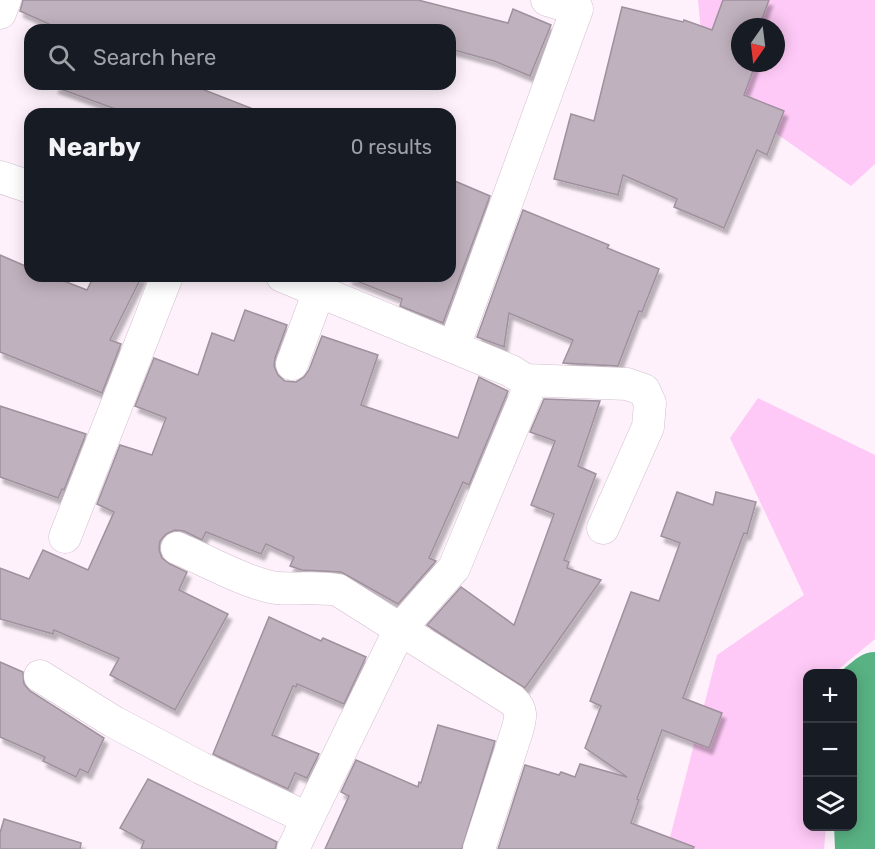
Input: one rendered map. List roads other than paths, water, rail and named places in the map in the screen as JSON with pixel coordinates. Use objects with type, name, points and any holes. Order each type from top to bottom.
[{"type":"street","points":[[0,13],[5,0]]},
{"type":"street","points":[[454,347],[577,9],[547,0]]},
{"type":"street","points":[[0,177],[24,185]]},
{"type":"street","points":[[65,537],[165,282]]},
{"type":"street","points":[[297,282],[510,371],[525,380],[627,384],[644,390],[650,403],[648,427],[603,528]]},
{"type":"street","points":[[292,364],[319,291]]},
{"type":"street","points":[[293,849],[400,629],[454,568],[527,393],[525,380]]},
{"type":"street","points":[[177,548],[258,584],[278,588],[319,587],[339,590],[512,700],[521,711],[517,731],[479,849]]},
{"type":"street","points":[[40,676],[114,722],[201,768],[308,818]]},
{"type":"waterway","points":[[865,849],[859,695],[875,682]]}]
